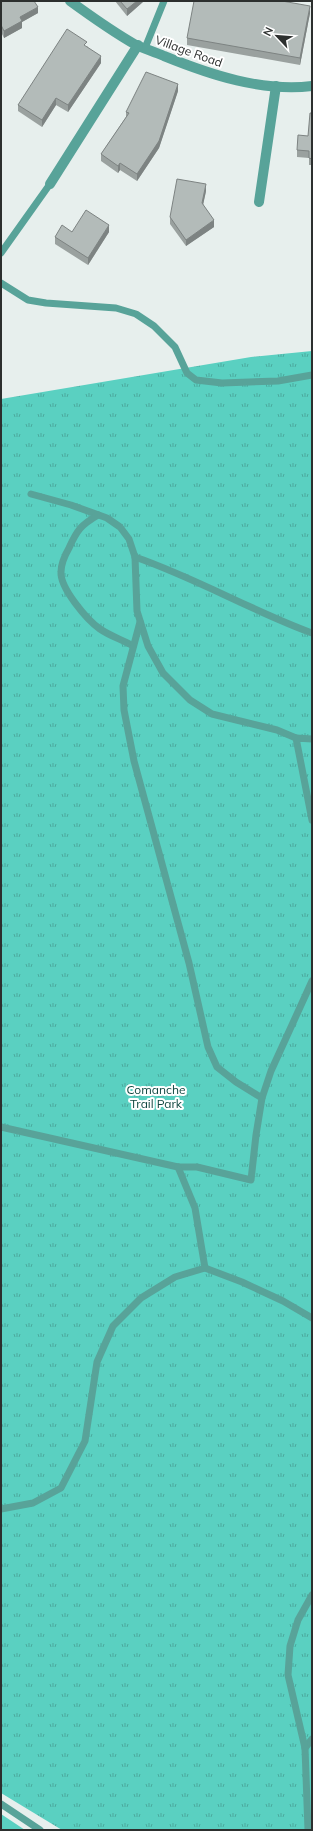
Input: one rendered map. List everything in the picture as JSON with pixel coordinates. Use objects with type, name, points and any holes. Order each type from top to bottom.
[{"type":"street","name":"Village Road","points":[[70,1],[98,22],[141,47],[218,76],[260,86],[300,88],[312,86]]},
{"type":"street","points":[[50,184],[141,47]]},
{"type":"street","points":[[259,202],[276,86]]},
{"type":"lane","points":[[141,47],[164,1]]},
{"type":"lane","points":[[1,252],[50,184]]},
{"type":"lane","points":[[1,283],[28,300],[46,303],[116,308],[136,314],[154,326],[175,347],[187,373],[196,380],[222,383],[278,381],[312,375]]},
{"type":"lane","points":[[31,494],[107,518],[120,527],[129,539],[135,557],[137,611],[148,646],[163,673],[190,700],[212,714],[277,730],[296,738],[312,740]]},
{"type":"lane","points":[[98,515],[84,523],[76,531],[60,572],[63,584],[72,598],[100,629],[133,646]]},
{"type":"lane","points":[[135,557],[167,568],[282,622],[312,633]]},
{"type":"lane","points":[[140,622],[123,686],[124,710],[134,761],[188,963],[208,1048],[217,1067],[236,1082],[262,1098]]},
{"type":"lane","points":[[296,738],[312,820]]},
{"type":"lane","points":[[1,1127],[178,1167],[197,1167],[251,1180],[262,1098],[271,1071],[312,980]]},
{"type":"lane","points":[[178,1167],[195,1208],[205,1268]]},
{"type":"lane","points":[[1,1509],[33,1503],[60,1488],[85,1441],[97,1362],[113,1326],[141,1298],[175,1277],[205,1268],[242,1282],[283,1301],[312,1318]]},
{"type":"lane","points":[[308,1830],[304,1748],[288,1675],[290,1646],[298,1620],[312,1595]]},
{"type":"lane","points":[[304,1748],[312,1739]]},
{"type":"lane","points":[[1,1804],[40,1830]]},
{"type":"green space","name":"Comanche Trail Park","points":[[312,351],[312,1830],[62,1830],[1,1793],[1,399],[251,357]]},
{"type":"green space","points":[[1,1814],[25,1830],[1,1830]]},
{"type":"building","points":[[1,1],[34,1],[38,7],[20,17],[22,21],[4,31],[1,25]]},
{"type":"building","points":[[120,1],[137,1],[127,9]]},
{"type":"building","points":[[194,1],[282,1],[310,6],[300,58],[187,38]]},
{"type":"building","points":[[67,29],[87,42],[84,45],[101,56],[68,105],[56,98],[42,120],[18,105]]},
{"type":"building","points":[[146,72],[178,84],[159,141],[137,174],[120,163],[118,166],[101,154],[129,113],[126,112]]},
{"type":"building","points":[[310,113],[312,113],[312,159],[309,158],[309,151],[297,150],[298,135],[308,136]]},
{"type":"building","points":[[177,179],[206,184],[202,203],[214,220],[186,240],[170,217]]},
{"type":"building","points":[[86,210],[109,225],[88,258],[55,237],[62,225],[72,232]]}]
